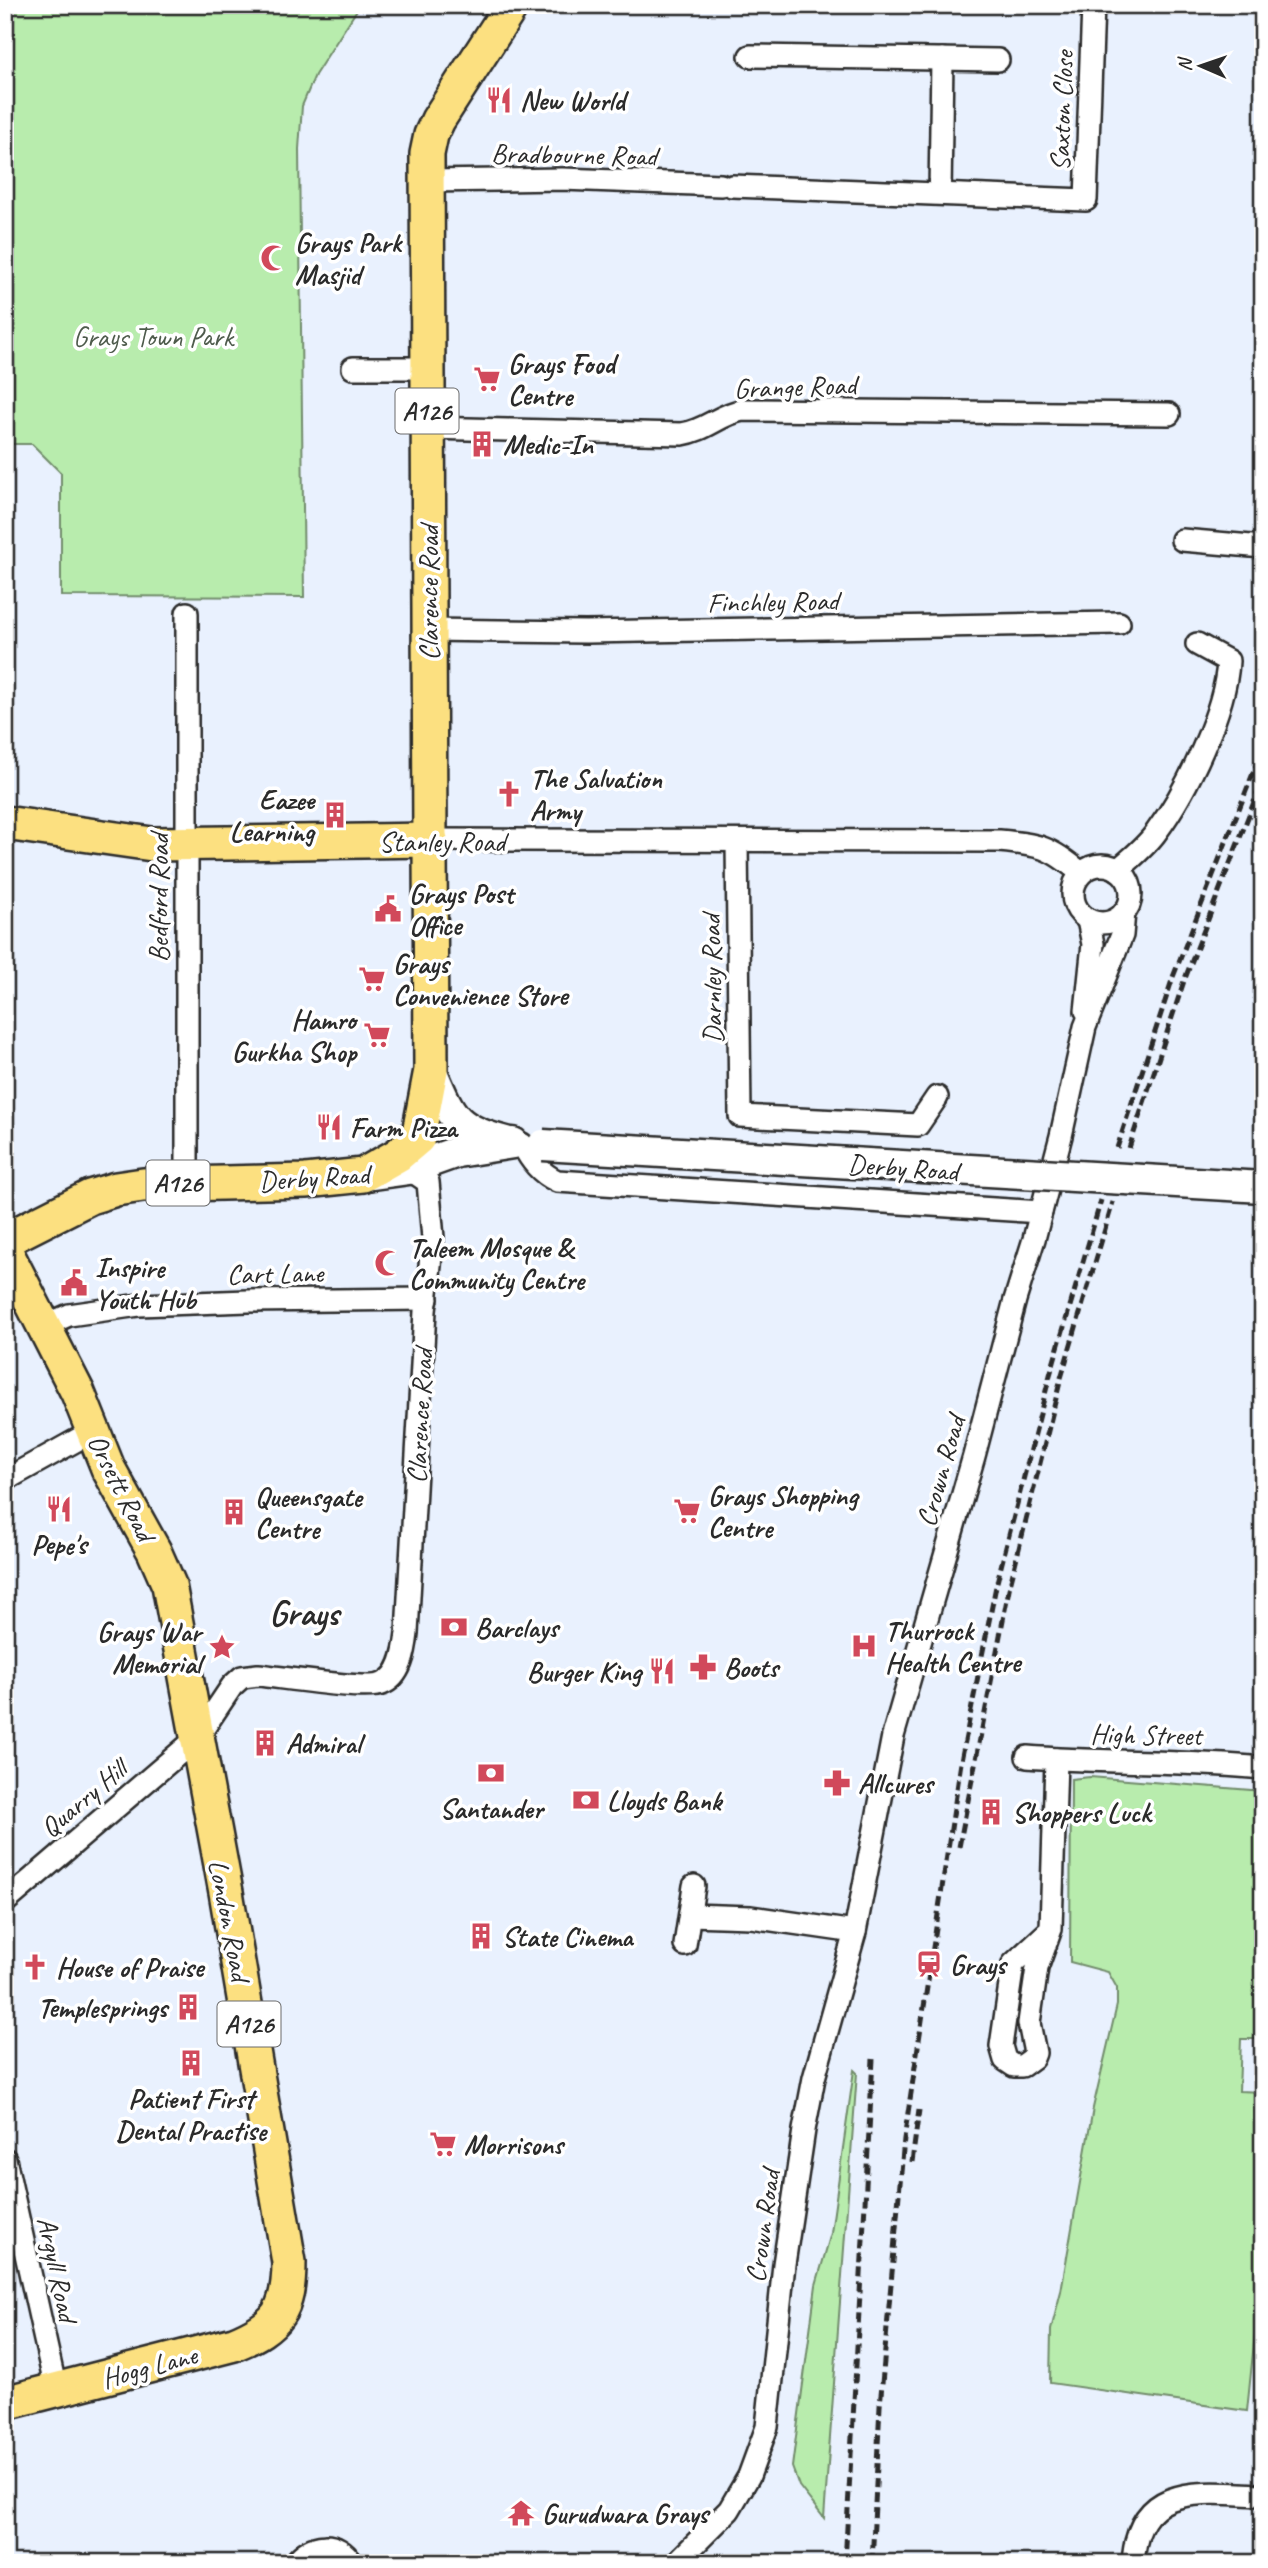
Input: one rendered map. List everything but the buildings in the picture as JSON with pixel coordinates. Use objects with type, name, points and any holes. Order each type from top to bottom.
[{"type":"main road","name":"Clarence Road","points":[[363,1175],[398,1155],[418,1138],[431,1070],[427,154],[435,127],[512,5]]},
{"type":"main road","name":"Stanley Road","points":[[5,823],[152,844],[431,840]]},
{"type":"main road","name":"Derby Road","points":[[431,1070],[447,1109],[459,1124],[476,1135],[526,1144],[1263,1187]]},
{"type":"main road","name":"Derby Road","points":[[5,1240],[90,1197],[116,1189],[187,1182],[306,1181],[363,1175],[409,1168],[457,1152],[526,1144]]},
{"type":"main road","name":"Orsett Road","points":[[5,1250],[78,1393],[108,1468],[164,1572],[204,1728]]},
{"type":"main road","name":"London Road","points":[[204,1728],[226,1892],[289,2262],[287,2296],[282,2310]]},
{"type":"main road","name":"Hogg Lane","points":[[5,2403],[234,2344],[264,2330],[282,2310]]},
{"type":"street","name":"Saxton Close","points":[[726,186],[1086,200],[1093,5]]},
{"type":"street","points":[[750,56],[998,60]]},
{"type":"street","points":[[940,193],[942,59]]},
{"type":"street","name":"Bradbourne Road","points":[[427,181],[562,179],[726,186]]},
{"type":"street","points":[[353,369],[427,368]]},
{"type":"street","name":"Grange Road","points":[[427,428],[682,435],[696,432],[722,416],[743,410],[1169,414]]},
{"type":"street","points":[[1182,540],[1263,547]]},
{"type":"street","name":"Bedford Road","points":[[187,614],[187,1182]]},
{"type":"street","name":"Finchley Road","points":[[428,630],[586,632],[1119,623]]},
{"type":"street","points":[[1118,870],[1156,833],[1196,768],[1214,717],[1227,679],[1228,662],[1197,644]]},
{"type":"street","name":"Stanley Road","points":[[431,840],[999,841],[1033,845],[1057,853],[1081,873]]},
{"type":"street","name":"Darnley Road","points":[[737,842],[740,1116],[918,1125],[937,1097]]},
{"type":"street","points":[[1103,865],[1118,870],[1129,885],[1130,894],[1124,912],[1108,922],[1098,923],[1081,914],[1073,898],[1073,889],[1081,873],[1103,865]]},
{"type":"street","name":"Crown Road","points":[[676,2563],[719,2521],[744,2485],[767,2427],[784,2264],[804,2130],[817,2067],[855,1932],[892,1736],[974,1457],[1041,1212],[1085,1027],[1122,935],[1124,912]]},
{"type":"street","name":"Crown Road","points":[[1085,1027],[1087,984],[1093,944],[1088,920]]},
{"type":"street","points":[[526,1144],[531,1162],[546,1176],[557,1181],[1041,1212]]},
{"type":"street","name":"Clarence Road","points":[[204,1728],[232,1686],[242,1677],[258,1675],[360,1686],[382,1685],[396,1673],[403,1657],[407,1633],[433,1238],[428,1182],[409,1168]]},
{"type":"street","name":"Cart Lane","points":[[44,1326],[69,1315],[139,1305],[427,1299]]},
{"type":"street","points":[[5,1480],[93,1430]]},
{"type":"street","name":"Quarry Hill","points":[[5,1902],[204,1728]]},
{"type":"street","name":"High Street","points":[[1027,1757],[1181,1761],[1263,1768]]},
{"type":"street","points":[[1051,1929],[1013,1964],[1001,2046],[1005,2060],[1014,2066],[1022,2066],[1033,2058],[1035,2053],[1029,2023],[1037,1968],[1051,1929],[1056,1759]]},
{"type":"street","points":[[685,1945],[694,1886]]},
{"type":"street","points":[[690,1915],[751,1917],[855,1932]]},
{"type":"street","name":"Argyll Road","points":[[5,2160],[56,2390]]},
{"type":"street","points":[[1132,2563],[1134,2544],[1142,2524],[1156,2507],[1168,2499],[1196,2493],[1263,2495]]},
{"type":"street","points":[[295,2563],[310,2548],[319,2546],[340,2550],[352,2563]]},
{"type":"green space","name":"Grays Town Park","points":[[5,5],[360,5],[315,75],[302,106],[299,149],[304,597],[61,596],[61,473],[32,444],[5,444]]},
{"type":"green space","points":[[1090,1777],[1263,1791],[1263,2039],[1241,2039],[1239,2091],[1263,2092],[1263,2255],[1247,2411],[1050,2383],[1051,2330],[1061,2291],[1093,2108],[1117,2005],[1117,1988],[1108,1972],[1070,1962],[1071,1779]]},
{"type":"green space","points":[[854,2070],[857,2073],[824,2518],[799,2486],[792,2467],[816,2285],[831,2233]]},
{"type":"railway","points":[[1117,1148],[1173,977],[1263,748]]},
{"type":"railway","points":[[1129,1148],[1184,981],[1263,779]]},
{"type":"railway","points":[[872,2563],[880,2406],[904,2139],[962,1756],[996,1586],[1050,1375],[1101,1200]]},
{"type":"railway","points":[[959,1847],[1009,1589],[1061,1378],[1113,1202]]},
{"type":"railway","points":[[845,2563],[873,2059]]},
{"type":"railway","points":[[912,2162],[919,2110]]},
{"type":"place","name":"New World","points":[[499,100]]},
{"type":"place","name":"Grays Park Masjid","points":[[274,258]]},
{"type":"place","name":"Grays Food Centre","points":[[487,379]]},
{"type":"place","name":"Medic-In","points":[[482,444]]},
{"type":"place","name":"The Salvation Army","points":[[509,794]]},
{"type":"place","name":"Eazee Learning","points":[[335,815]]},
{"type":"place","name":"Grays Post Office","points":[[388,909]]},
{"type":"place","name":"Grays Convenience Store","points":[[372,979]]},
{"type":"place","name":"Hamro Gurkha Shop","points":[[377,1035]]},
{"type":"place","name":"Farm Pizza","points":[[329,1127]]},
{"type":"place","name":"Taleem Mosque & Community Centre","points":[[388,1263]]},
{"type":"place","name":"Inspire Youth Hub","points":[[74,1283]]},
{"type":"place","name":"Pepe's","points":[[59,1509]]},
{"type":"place","name":"Grays Shopping Centre","points":[[687,1511]]},
{"type":"place","name":"Queensgate Centre","points":[[234,1512]]},
{"type":"place","name":"Barclays","points":[[454,1627]]},
{"type":"place","name":"Thurrock Health Centre","points":[[864,1646]]},
{"type":"place","name":"Grays War Memorial","points":[[222,1647]]},
{"type":"place","name":"Boots","points":[[703,1667]]},
{"type":"place","name":"Burger King","points":[[662,1671]]},
{"type":"place","name":"Admiral","points":[[265,1743]]},
{"type":"place","name":"Santander","points":[[491,1773]]},
{"type":"place","name":"Allcures","points":[[837,1783]]},
{"type":"place","name":"Lloyds Bank","points":[[586,1800]]},
{"type":"place","name":"Shoppers Luck","points":[[991,1812]]},
{"type":"place","name":"State Cinema","points":[[481,1936]]},
{"type":"place","name":"Grays","points":[[929,1964]]},
{"type":"place","name":"House of Praise","points":[[35,1967]]},
{"type":"place","name":"Templesprings","points":[[188,2007]]},
{"type":"place","name":"Patient First Dental Practise","points":[[191,2063]]},
{"type":"place","name":"Morrisons","points":[[443,2144]]},
{"type":"place","name":"Gurudwara Grays","points":[[521,2513]]},
{"type":"district","name":"Grays","points":[[304,1613]]}]
